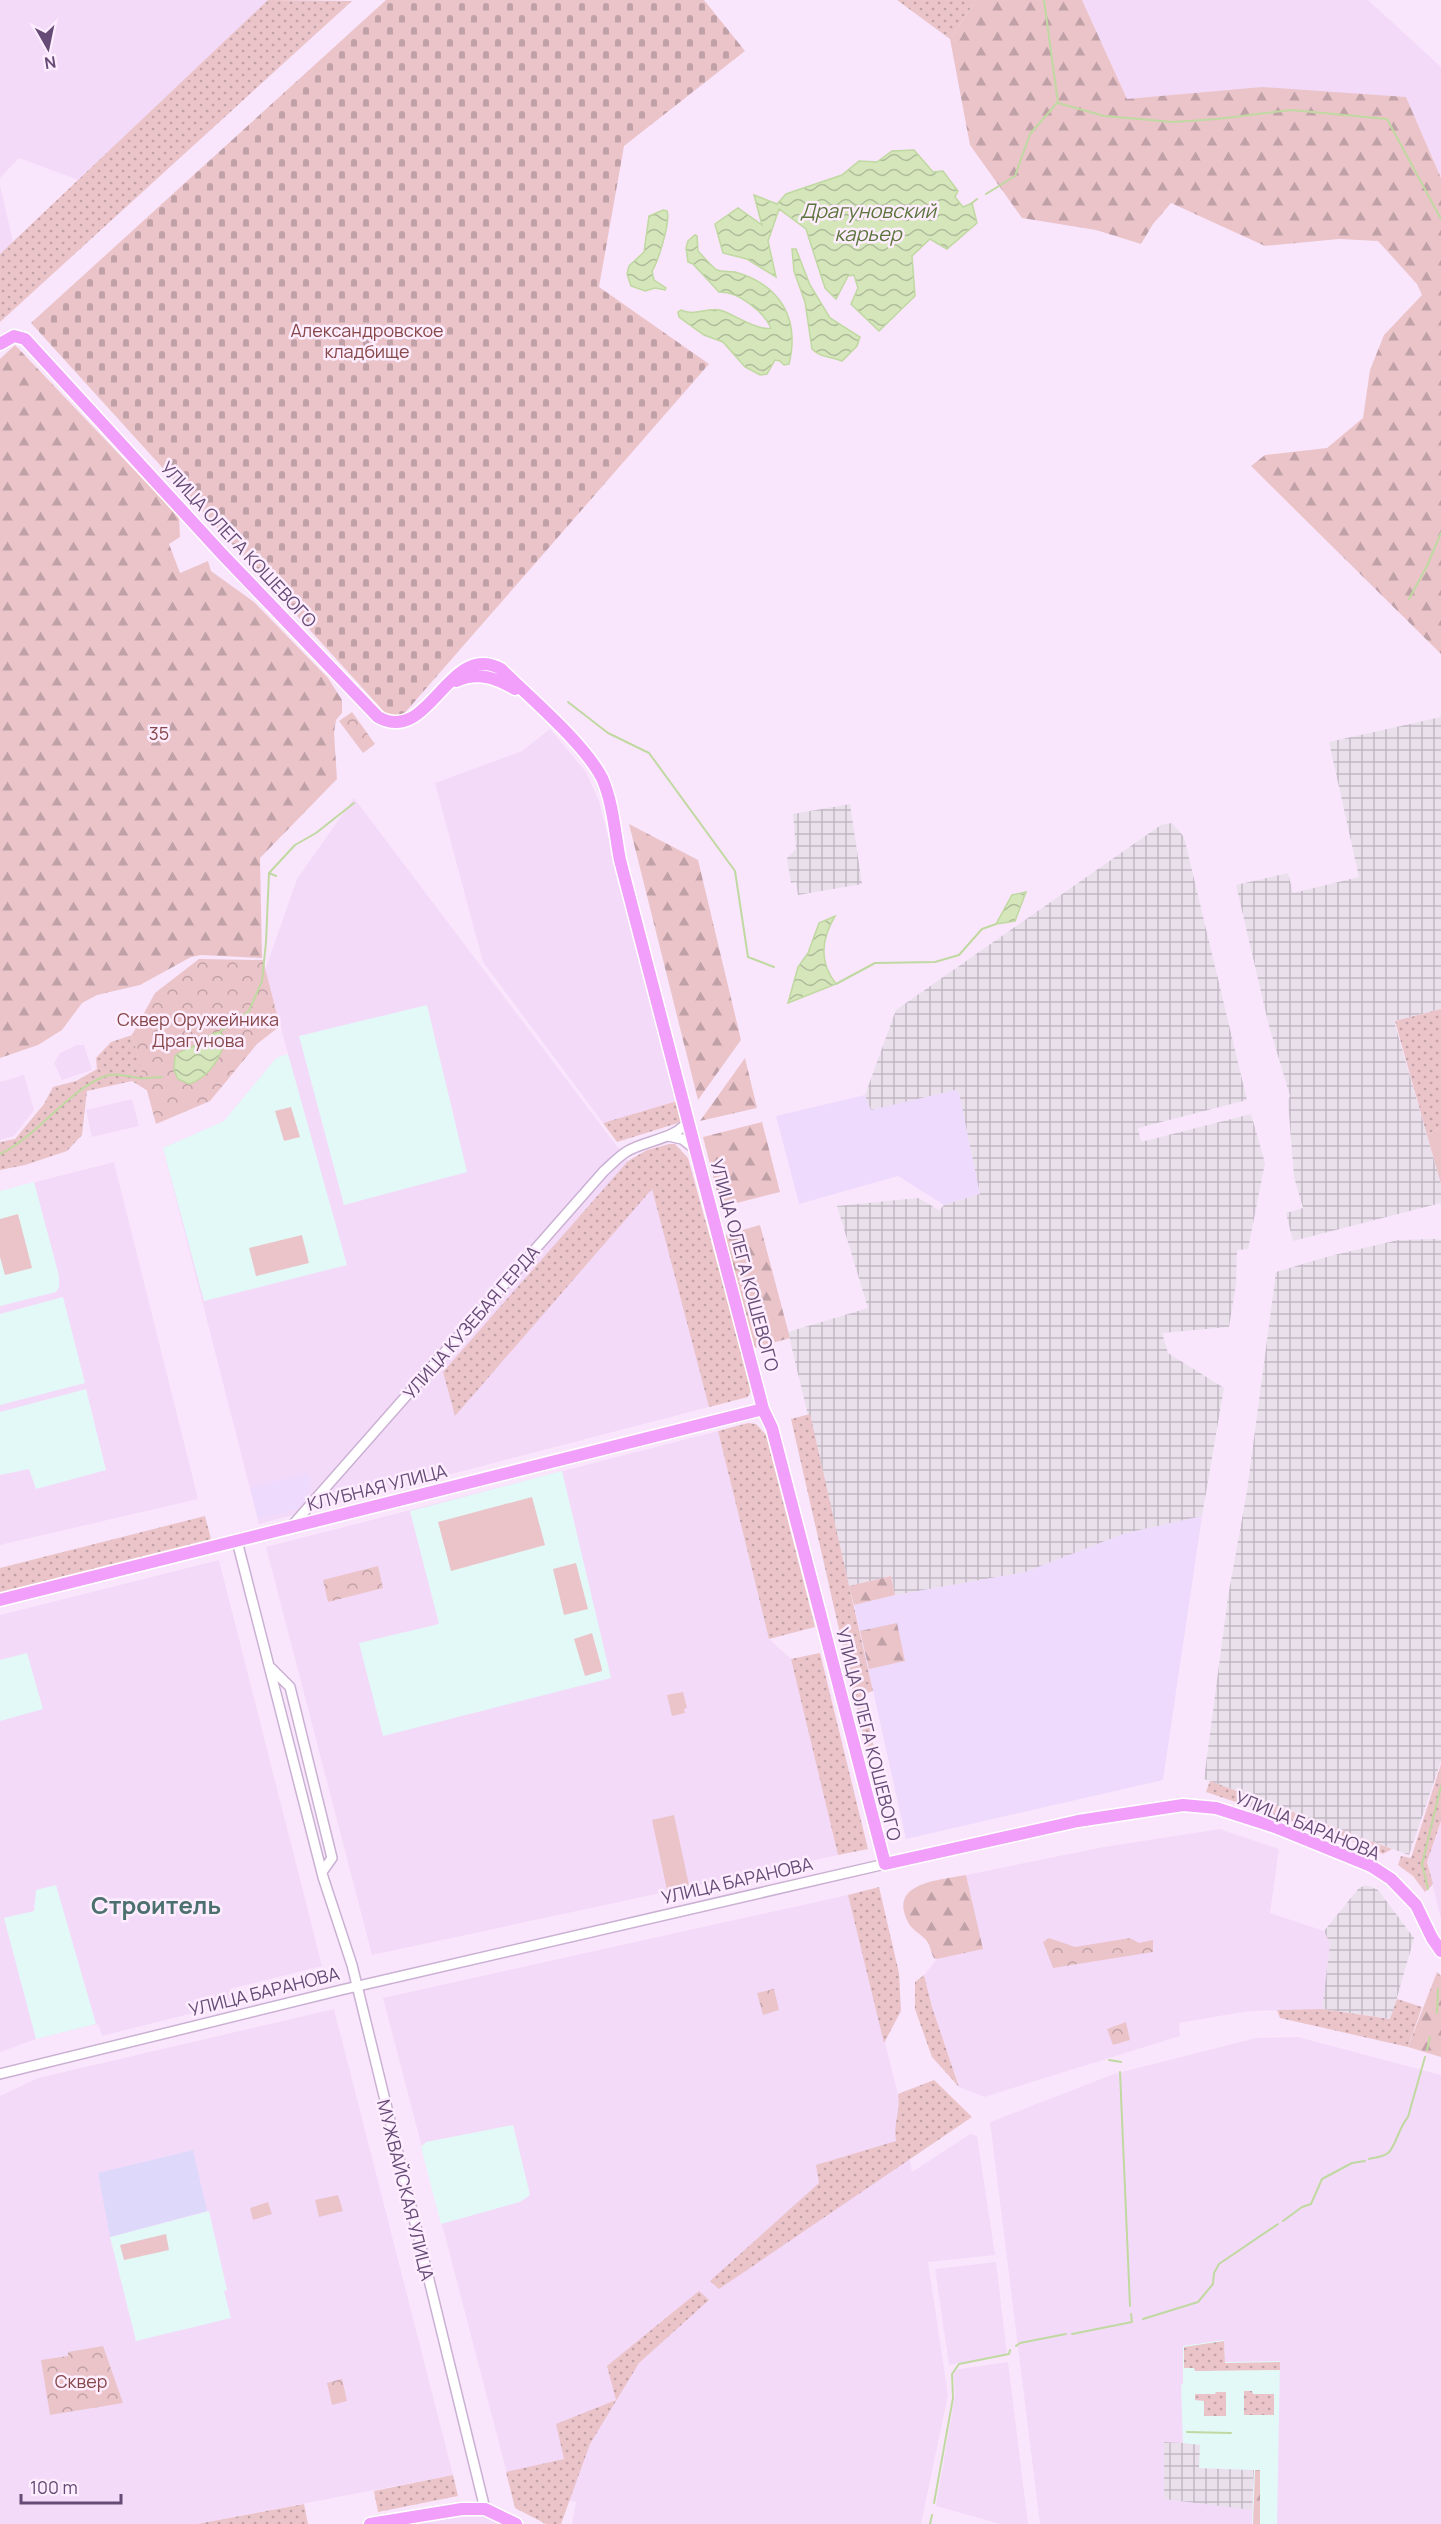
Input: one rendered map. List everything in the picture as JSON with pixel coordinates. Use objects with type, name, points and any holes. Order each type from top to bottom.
[{"type":"main road","name":"УЛИЦА ОЛЕГА КОШЕВОГО","points":[[0,344],[14,336],[25,339],[222,554],[378,717],[391,723],[407,721],[464,669],[483,662],[501,669],[577,744],[603,780],[620,860],[763,1409],[772,1428],[885,1864]]},
{"type":"main road","name":"КЛУБНАЯ УЛИЦА","points":[[0,1600],[763,1409]]},
{"type":"main road","name":"УЛИЦА БАРАНОВА","points":[[885,1864],[1078,1821],[1184,1805],[1215,1808],[1275,1827],[1371,1866],[1391,1879],[1416,1905],[1441,1951]]},
{"type":"main road","points":[[370,2524],[453,2510],[485,2509],[516,2524]]},
{"type":"street","name":"УЛИЦА КУЗЕБАЯ ГЕРДА","points":[[290,1528],[604,1171],[626,1152],[648,1141],[680,1131],[688,1120]]},
{"type":"street","points":[[666,1136],[691,1143],[696,1151]]},
{"type":"street","name":"МУЖВАЙСКАЯ УЛИЦА","points":[[237,1541],[322,1872],[348,1950],[485,2509]]},
{"type":"street","name":"МУЖВАЙСКАЯ УЛИЦА","points":[[269,1665],[290,1687],[332,1858],[322,1872]]},
{"type":"street","name":"УЛИЦА БАРАНОВА","points":[[0,2074],[357,1987],[885,1864]]},
{"type":"shaded area","points":[[0,0],[268,0],[78,180],[19,158],[0,178]]},
{"type":"shaded area","points":[[1082,0],[1368,0],[1441,67],[1441,178],[1406,97],[1127,99]]},
{"type":"shaded area","points":[[0,185],[13,242],[0,254]]},
{"type":"shaded area","points":[[1441,717],[1441,1009],[1394,1021],[1441,1184],[1441,1203],[1293,1241],[1286,1213],[1303,1208],[1294,1177],[1288,1101],[1290,1096],[1269,1026],[1236,885],[1288,873],[1293,893],[1359,877],[1329,742]]},
{"type":"shaded area","points":[[550,729],[586,772],[599,801],[677,1101],[603,1123],[483,962],[435,783],[522,751]]},
{"type":"shaded area","points":[[354,798],[628,1161],[652,1188],[709,1407],[259,1524],[163,1148],[224,1121],[276,1058],[288,1054],[265,970],[297,879]]},
{"type":"shaded area","points":[[850,804],[862,884],[798,895],[796,882],[791,883],[787,858],[796,849],[793,814]]},
{"type":"shaded area","points":[[1172,823],[1184,837],[1247,1100],[1138,1128],[1141,1142],[1251,1114],[1265,1163],[1248,1249],[1237,1250],[1236,1284],[1229,1327],[1162,1333],[1168,1353],[1224,1388],[1202,1516],[1126,1533],[1025,1572],[895,1595],[891,1576],[849,1586],[788,1332],[868,1308],[837,1206],[918,1198],[939,1210],[944,1205],[980,1194],[959,1093],[955,1090],[871,1110],[865,1095],[896,1010],[1161,825]]},
{"type":"shaded area","points":[[427,1005],[467,1172],[344,1205],[299,1036]]},
{"type":"shaded area","points":[[77,1045],[84,1045],[92,1070],[62,1080],[54,1063],[60,1053]]},
{"type":"shaded area","points":[[288,1054],[347,1265],[204,1301],[163,1148],[224,1121],[276,1058]]},
{"type":"shaded area","points":[[24,1075],[34,1110],[14,1136],[0,1140],[0,1082]]},
{"type":"shaded area","points":[[955,1089],[959,1093],[980,1194],[944,1205],[898,1176],[799,1204],[776,1116],[865,1095],[871,1110]]},
{"type":"shaded area","points":[[132,1099],[139,1126],[92,1137],[86,1110]]},
{"type":"shaded area","points":[[114,1162],[198,1499],[0,1545],[0,1191]]},
{"type":"shaded area","points":[[34,1182],[59,1276],[59,1287],[56,1292],[0,1306],[0,1191]]},
{"type":"shaded area","points":[[1398,1240],[1441,1240],[1441,1761],[1409,1855],[1204,1779],[1228,1597],[1247,1491],[1276,1272]]},
{"type":"shaded area","points":[[63,1297],[85,1383],[0,1405],[0,1314]]},
{"type":"shaded area","points":[[86,1389],[106,1470],[36,1489],[29,1469],[0,1475],[0,1412]]},
{"type":"shaded area","points":[[718,1431],[769,1639],[791,1659],[838,1855],[372,1955],[266,1547]]},
{"type":"shaded area","points":[[562,1471],[611,1678],[383,1736],[359,1643],[439,1624],[410,1511]]},
{"type":"shaded area","points":[[308,1473],[312,1488],[298,1509],[258,1519],[250,1487]]},
{"type":"shaded area","points":[[1202,1516],[1163,1780],[906,1839],[854,1605],[895,1595],[1025,1572],[1126,1533]]},
{"type":"shaded area","points":[[219,1560],[322,1966],[230,1989],[233,2003],[102,2036],[98,2024],[36,2039],[0,2052],[0,1615]]},
{"type":"shaded area","points":[[27,1653],[43,1709],[0,1721],[0,1660]]},
{"type":"shaded area","points":[[1441,1821],[1441,1919],[1427,1862]]},
{"type":"shaded area","points":[[1220,1829],[1279,1849],[1270,1913],[1324,1931],[1330,1944],[1322,2009],[1249,2011],[1179,2023],[1180,2036],[984,2097],[959,2087],[932,2007],[924,1975],[937,1959],[982,1949],[966,1875],[1104,1847]]},
{"type":"shaded area","points":[[56,1885],[96,2024],[36,2039],[4,1918],[34,1911],[36,1890]]},
{"type":"shaded area","points":[[1366,1885],[1378,1890],[1414,1938],[1391,2019],[1322,2009],[1330,1944],[1324,1931],[1359,1888]]},
{"type":"shaded area","points":[[848,1895],[898,2094],[912,2172],[970,2134],[977,2136],[995,2255],[928,2262],[948,2395],[921,2524],[572,2524],[576,2502],[511,2489],[383,1998]]},
{"type":"shaded area","points":[[334,2009],[453,2475],[197,2524],[0,2524],[0,2096],[38,2078]]},
{"type":"shaded area","points":[[1298,2037],[1441,2075],[1441,2524],[1040,2524],[990,2122],[1114,2074],[1256,2038]]},
{"type":"shaded area","points":[[513,2125],[530,2195],[520,2202],[441,2224],[421,2147],[426,2142]]},
{"type":"shaded area","points":[[193,2150],[207,2211],[110,2237],[98,2173]]},
{"type":"shaded area","points":[[209,2211],[231,2318],[136,2341],[110,2237]]},
{"type":"shaded area","points":[[996,2262],[1007,2354],[949,2365],[935,2269]]},
{"type":"shaded area","points":[[1224,2340],[1225,2362],[1280,2361],[1277,2524],[1252,2524],[1254,2470],[1199,2468],[1200,2445],[1183,2443],[1181,2385],[1183,2384],[1183,2346]]},
{"type":"shaded area","points":[[1008,2362],[1028,2524],[1000,2524],[936,2506],[955,2395],[953,2370]]},
{"type":"shaded area","points":[[1164,2442],[1200,2444],[1200,2468],[1254,2470],[1252,2510],[1164,2499]]},
{"type":"shaded area","points":[[453,2515],[484,2516],[505,2524],[402,2524]]},
{"type":"green space","points":[[268,0],[352,1],[0,322],[0,254]]},
{"type":"green space","name":"Александровское кладбище","points":[[386,0],[704,0],[745,51],[624,146],[599,287],[709,364],[402,716],[388,716],[31,323]]},
{"type":"green space","points":[[897,0],[976,0],[950,39]]},
{"type":"green space","points":[[976,0],[1082,0],[1127,99],[1262,87],[1406,97],[1441,178],[1441,654],[1251,466],[1265,455],[1327,448],[1363,418],[1370,370],[1384,335],[1422,295],[1417,284],[1378,241],[1339,239],[1265,246],[1171,203],[1153,224],[1141,244],[1096,230],[1022,218],[970,145],[950,39]]},
{"type":"green space","name":"35","points":[[15,345],[179,517],[180,537],[169,544],[180,573],[208,561],[211,571],[254,602],[328,678],[342,700],[342,713],[336,720],[334,733],[337,779],[260,858],[262,958],[201,955],[191,957],[140,985],[97,995],[82,1003],[62,1030],[38,1045],[0,1058],[0,359]]},
{"type":"green space","points":[[352,712],[375,744],[363,753],[339,721]]},
{"type":"green space","points":[[629,824],[698,860],[741,1040],[698,1100]]},
{"type":"green space","name":"Сквер Оружейника Драгунова","points":[[199,959],[263,960],[280,1026],[257,1044],[210,1101],[156,1124],[132,1035],[155,993]]},
{"type":"green space","points":[[1441,1009],[1441,1127],[1427,1135],[1395,1021]]},
{"type":"green space","points":[[132,1035],[148,1091],[132,1081],[87,1091],[82,1135],[67,1151],[25,1165],[0,1170],[0,1142],[15,1139],[44,1104],[53,1087],[76,1081],[97,1069],[96,1058],[111,1042]]},
{"type":"green space","points":[[745,1058],[757,1108],[700,1121]]},
{"type":"green space","points":[[677,1101],[682,1118],[678,1123],[617,1142],[603,1123]]},
{"type":"green space","points":[[291,1107],[300,1137],[284,1141],[275,1111]]},
{"type":"green space","points":[[762,1122],[780,1192],[721,1207],[703,1137]]},
{"type":"green space","points":[[1441,1127],[1441,1184],[1427,1135]]},
{"type":"green space","points":[[675,1144],[688,1158],[752,1389],[748,1397],[709,1407],[652,1189],[455,1416],[443,1372],[628,1161],[647,1150]]},
{"type":"green space","points":[[18,1214],[32,1268],[5,1275],[0,1257],[0,1219]]},
{"type":"green space","points":[[760,1225],[790,1338],[755,1348],[725,1235]]},
{"type":"green space","points":[[302,1235],[309,1263],[256,1276],[249,1248]]},
{"type":"green space","points":[[810,1414],[873,1691],[864,1694],[874,1749],[867,1752],[791,1419]]},
{"type":"green space","points":[[748,1423],[756,1424],[766,1435],[815,1627],[769,1639],[718,1431]]},
{"type":"green space","points":[[532,1497],[545,1545],[451,1571],[438,1522]]},
{"type":"green space","points":[[205,1516],[211,1539],[0,1592],[0,1568]]},
{"type":"green space","points":[[576,1563],[588,1609],[564,1615],[553,1569]]},
{"type":"green space","points":[[378,1566],[383,1588],[328,1602],[323,1580]]},
{"type":"green space","points":[[891,1576],[895,1595],[854,1605],[849,1586]]},
{"type":"green space","points":[[897,1623],[905,1661],[869,1669],[860,1631]]},
{"type":"green space","points":[[592,1633],[602,1671],[585,1676],[574,1639]]},
{"type":"green space","points":[[820,1653],[868,1849],[838,1855],[791,1659]]},
{"type":"green space","points":[[683,1692],[687,1708],[684,1709],[685,1713],[672,1716],[667,1695]]},
{"type":"green space","points":[[1441,1764],[1441,1821],[1427,1862],[1433,1884],[1425,1892],[1413,1876],[1398,1865],[1401,1856],[1411,1858]]},
{"type":"green space","points":[[1210,1781],[1392,1849],[1383,1854],[1360,1844],[1206,1792]]},
{"type":"green space","points":[[674,1815],[689,1885],[667,1890],[652,1820]]},
{"type":"green space","points":[[966,1875],[983,1949],[934,1958],[926,1940],[908,1922],[903,1909],[905,1898],[920,1885]]},
{"type":"green space","points":[[879,1887],[899,1973],[901,2011],[884,2043],[848,1895]]},
{"type":"green space","points":[[1049,1938],[1075,1947],[1130,1938],[1139,1943],[1153,1940],[1153,1952],[1053,1968],[1043,1942]]},
{"type":"green space","points":[[1437,1972],[1441,1976],[1441,2057],[1408,2047]]},
{"type":"green space","points":[[924,1975],[932,2007],[959,2087],[932,2057],[915,2009],[915,1982]]},
{"type":"green space","points":[[774,1989],[779,2010],[763,2015],[757,1993]]},
{"type":"green space","points":[[1397,1999],[1422,2007],[1408,2047],[1280,2018],[1277,2010],[1322,2009],[1390,2019]]},
{"type":"green space","points":[[1126,2022],[1130,2040],[1113,2045],[1107,2029]]},
{"type":"green space","points":[[934,2080],[972,2117],[719,2289],[710,2281],[819,2183],[816,2165],[896,2141],[898,2094]]},
{"type":"green space","points":[[338,2195],[343,2211],[319,2217],[315,2200]]},
{"type":"green space","points":[[268,2202],[272,2214],[253,2220],[250,2208]]},
{"type":"green space","points":[[166,2234],[169,2250],[124,2260],[120,2245]]},
{"type":"green space","points":[[699,2291],[709,2300],[639,2363],[590,2444],[561,2524],[546,2524],[515,2508],[506,2472],[564,2459],[556,2424],[616,2400],[607,2366]]},
{"type":"green space","points":[[1224,2341],[1225,2363],[1280,2362],[1280,2370],[1195,2371],[1194,2368],[1184,2368],[1184,2347]]},
{"type":"green space","name":"Сквер","points":[[103,2346],[123,2403],[50,2415],[41,2360],[68,2356],[68,2352]]},
{"type":"green space","points":[[342,2379],[347,2401],[332,2405],[327,2383]]},
{"type":"green space","points":[[1244,2391],[1252,2391],[1253,2394],[1274,2394],[1274,2415],[1244,2415]]},
{"type":"green space","points":[[1226,2392],[1226,2416],[1204,2416],[1204,2401],[1195,2400],[1195,2394],[1215,2394]]},
{"type":"green space","points":[[1255,2470],[1260,2470],[1260,2524],[1253,2524]]},
{"type":"green space","points":[[453,2475],[458,2496],[378,2512],[374,2491]]},
{"type":"green space","points":[[304,2504],[308,2524],[197,2524]]},
{"type":"water","name":"Драгуновский карьер","points":[[914,150],[933,172],[943,171],[958,191],[955,197],[963,207],[972,203],[977,223],[947,249],[930,239],[912,256],[915,296],[879,331],[851,304],[858,288],[854,275],[848,276],[836,299],[825,288],[806,229],[779,209],[768,241],[776,277],[747,259],[723,253],[715,224],[738,208],[762,225],[754,195],[777,204],[786,194],[842,175],[859,161],[877,162],[892,151]]},
{"type":"water","points":[[663,210],[667,211],[668,216],[666,232],[652,271],[654,280],[666,288],[665,290],[655,288],[645,291],[631,286],[627,274],[629,266],[644,252],[649,216]]},
{"type":"water","points":[[695,235],[698,251],[716,269],[735,272],[751,278],[775,295],[789,319],[792,332],[789,364],[784,365],[775,360],[767,374],[760,375],[745,367],[723,342],[704,335],[679,317],[678,312],[681,310],[691,312],[718,310],[761,328],[771,328],[763,315],[750,304],[734,295],[719,292],[693,264],[688,262],[686,248],[688,241]]},
{"type":"water","points":[[792,249],[796,249],[810,285],[830,318],[860,337],[857,346],[842,361],[822,355],[812,349],[805,302],[794,271]]},
{"type":"water","points":[[1026,892],[1015,921],[996,924],[1012,895]]},
{"type":"water","points":[[835,916],[827,934],[824,951],[827,967],[836,984],[788,1003],[798,967],[808,953],[819,923]]},
{"type":"water","points":[[220,1032],[225,1039],[223,1046],[208,1072],[189,1084],[178,1079],[174,1070],[175,1056]]},
{"type":"waterway","points":[[1044,0],[1058,103],[1104,116],[1173,122],[1291,110],[1387,119],[1441,219]]},
{"type":"waterway","points":[[986,194],[1015,176],[1030,134],[1057,103]]},
{"type":"waterway","points":[[972,203],[977,199]]},
{"type":"waterway","points":[[1409,599],[1441,533]]},
{"type":"waterway","points":[[568,702],[608,733],[649,753],[735,871],[748,957],[774,967]]},
{"type":"waterway","points":[[220,1032],[249,1011],[262,981],[269,873],[295,845],[316,833],[354,803]]},
{"type":"waterway","points":[[269,873],[276,876]]},
{"type":"waterway","points":[[836,984],[875,963],[935,962],[959,955],[982,929],[996,924]]},
{"type":"waterway","points":[[0,1154],[26,1137],[76,1093],[103,1077],[116,1075],[142,1078],[162,1077]]},
{"type":"waterway","points":[[1428,1889],[1422,1864],[1441,1786]]},
{"type":"waterway","points":[[1437,2013],[1438,1989]]},
{"type":"waterway","points":[[1427,2050],[1430,2037]]},
{"type":"waterway","points":[[1369,2159],[1382,2156],[1393,2147],[1408,2117],[1425,2057]]},
{"type":"waterway","points":[[1109,2060],[1121,2062]]},
{"type":"waterway","points":[[1120,2072],[1130,2306]]},
{"type":"waterway","points":[[1283,2221],[1302,2207],[1311,2204],[1322,2179],[1352,2163],[1365,2161]]},
{"type":"waterway","points":[[1143,2319],[1198,2302],[1213,2284],[1214,2273],[1219,2264],[1278,2224]]},
{"type":"waterway","points":[[1072,2334],[1132,2322],[1131,2314]]},
{"type":"waterway","points":[[1016,2346],[1020,2343],[1066,2334]]},
{"type":"waterway","points":[[934,2503],[953,2398],[952,2374],[959,2364],[1009,2354],[1010,2350]]},
{"type":"waterway","points":[[1187,2432],[1231,2433]]},
{"type":"waterway","points":[[930,2524],[932,2515]]},
{"type":"district","name":"Строитель","points":[[156,1904]]}]
